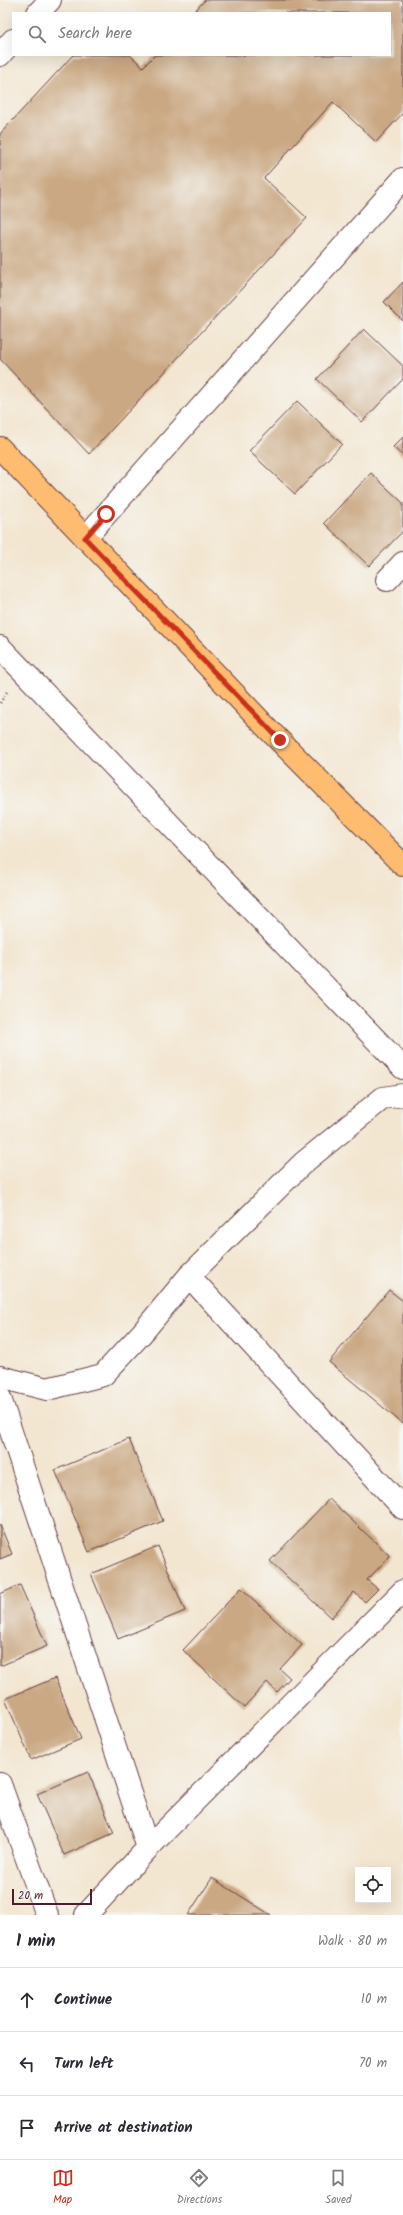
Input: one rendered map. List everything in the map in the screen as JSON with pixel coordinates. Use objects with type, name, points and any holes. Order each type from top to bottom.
[{"type":"main road","points":[[0,448],[268,729],[403,865]]},
{"type":"street","points":[[39,12],[50,0]]},
{"type":"street","points":[[0,55],[12,41]]},
{"type":"street","points":[[85,538],[403,179]]},
{"type":"street","points":[[387,580],[403,563]]},
{"type":"street","points":[[0,647],[403,1068]]},
{"type":"street","points":[[0,1377],[47,1389],[103,1375],[142,1333],[189,1276],[303,1163],[383,1098],[403,1095]]},
{"type":"street","points":[[189,1276],[403,1508]]},
{"type":"street","points":[[0,1398],[148,1848]]},
{"type":"street","points":[[86,1915],[148,1848],[403,1591]]},
{"type":"street","points":[[0,1784],[47,1915]]},
{"type":"building","points":[[205,0],[403,0],[403,113],[376,142],[333,102],[264,178],[307,218],[89,454],[0,359],[0,134],[72,56],[131,56],[143,67],[154,56],[391,56],[391,12],[194,12]]},
{"type":"building","points":[[403,282],[403,321],[384,302]]},
{"type":"building","points":[[364,329],[403,366],[403,379],[362,422],[317,379]]},
{"type":"building","points":[[297,401],[342,444],[295,494],[249,451]]},
{"type":"building","points":[[403,437],[403,456],[393,447]]},
{"type":"building","points":[[371,473],[403,503],[403,531],[369,566],[324,523]]},
{"type":"building","points":[[389,1290],[403,1301],[403,1424],[329,1362]]},
{"type":"building","points":[[129,1439],[163,1521],[89,1552],[55,1470]]},
{"type":"building","points":[[329,1499],[390,1556],[367,1580],[378,1589],[365,1602],[354,1592],[331,1618],[270,1561]]},
{"type":"building","points":[[0,1525],[12,1554],[0,1559]]},
{"type":"building","points":[[158,1546],[185,1611],[118,1639],[91,1574]]},
{"type":"building","points":[[20,1585],[47,1646],[0,1666],[0,1594]]},
{"type":"building","points":[[241,1588],[302,1645],[280,1669],[290,1678],[277,1692],[267,1682],[244,1707],[183,1650]]},
{"type":"building","points":[[55,1678],[81,1739],[31,1760],[5,1699]]},
{"type":"building","points":[[88,1772],[114,1833],[64,1855],[37,1794]]},
{"type":"building","points":[[212,1878],[271,1915],[188,1915]]},
{"type":"route","points":[[106,514],[85,538],[280,740]]}]
